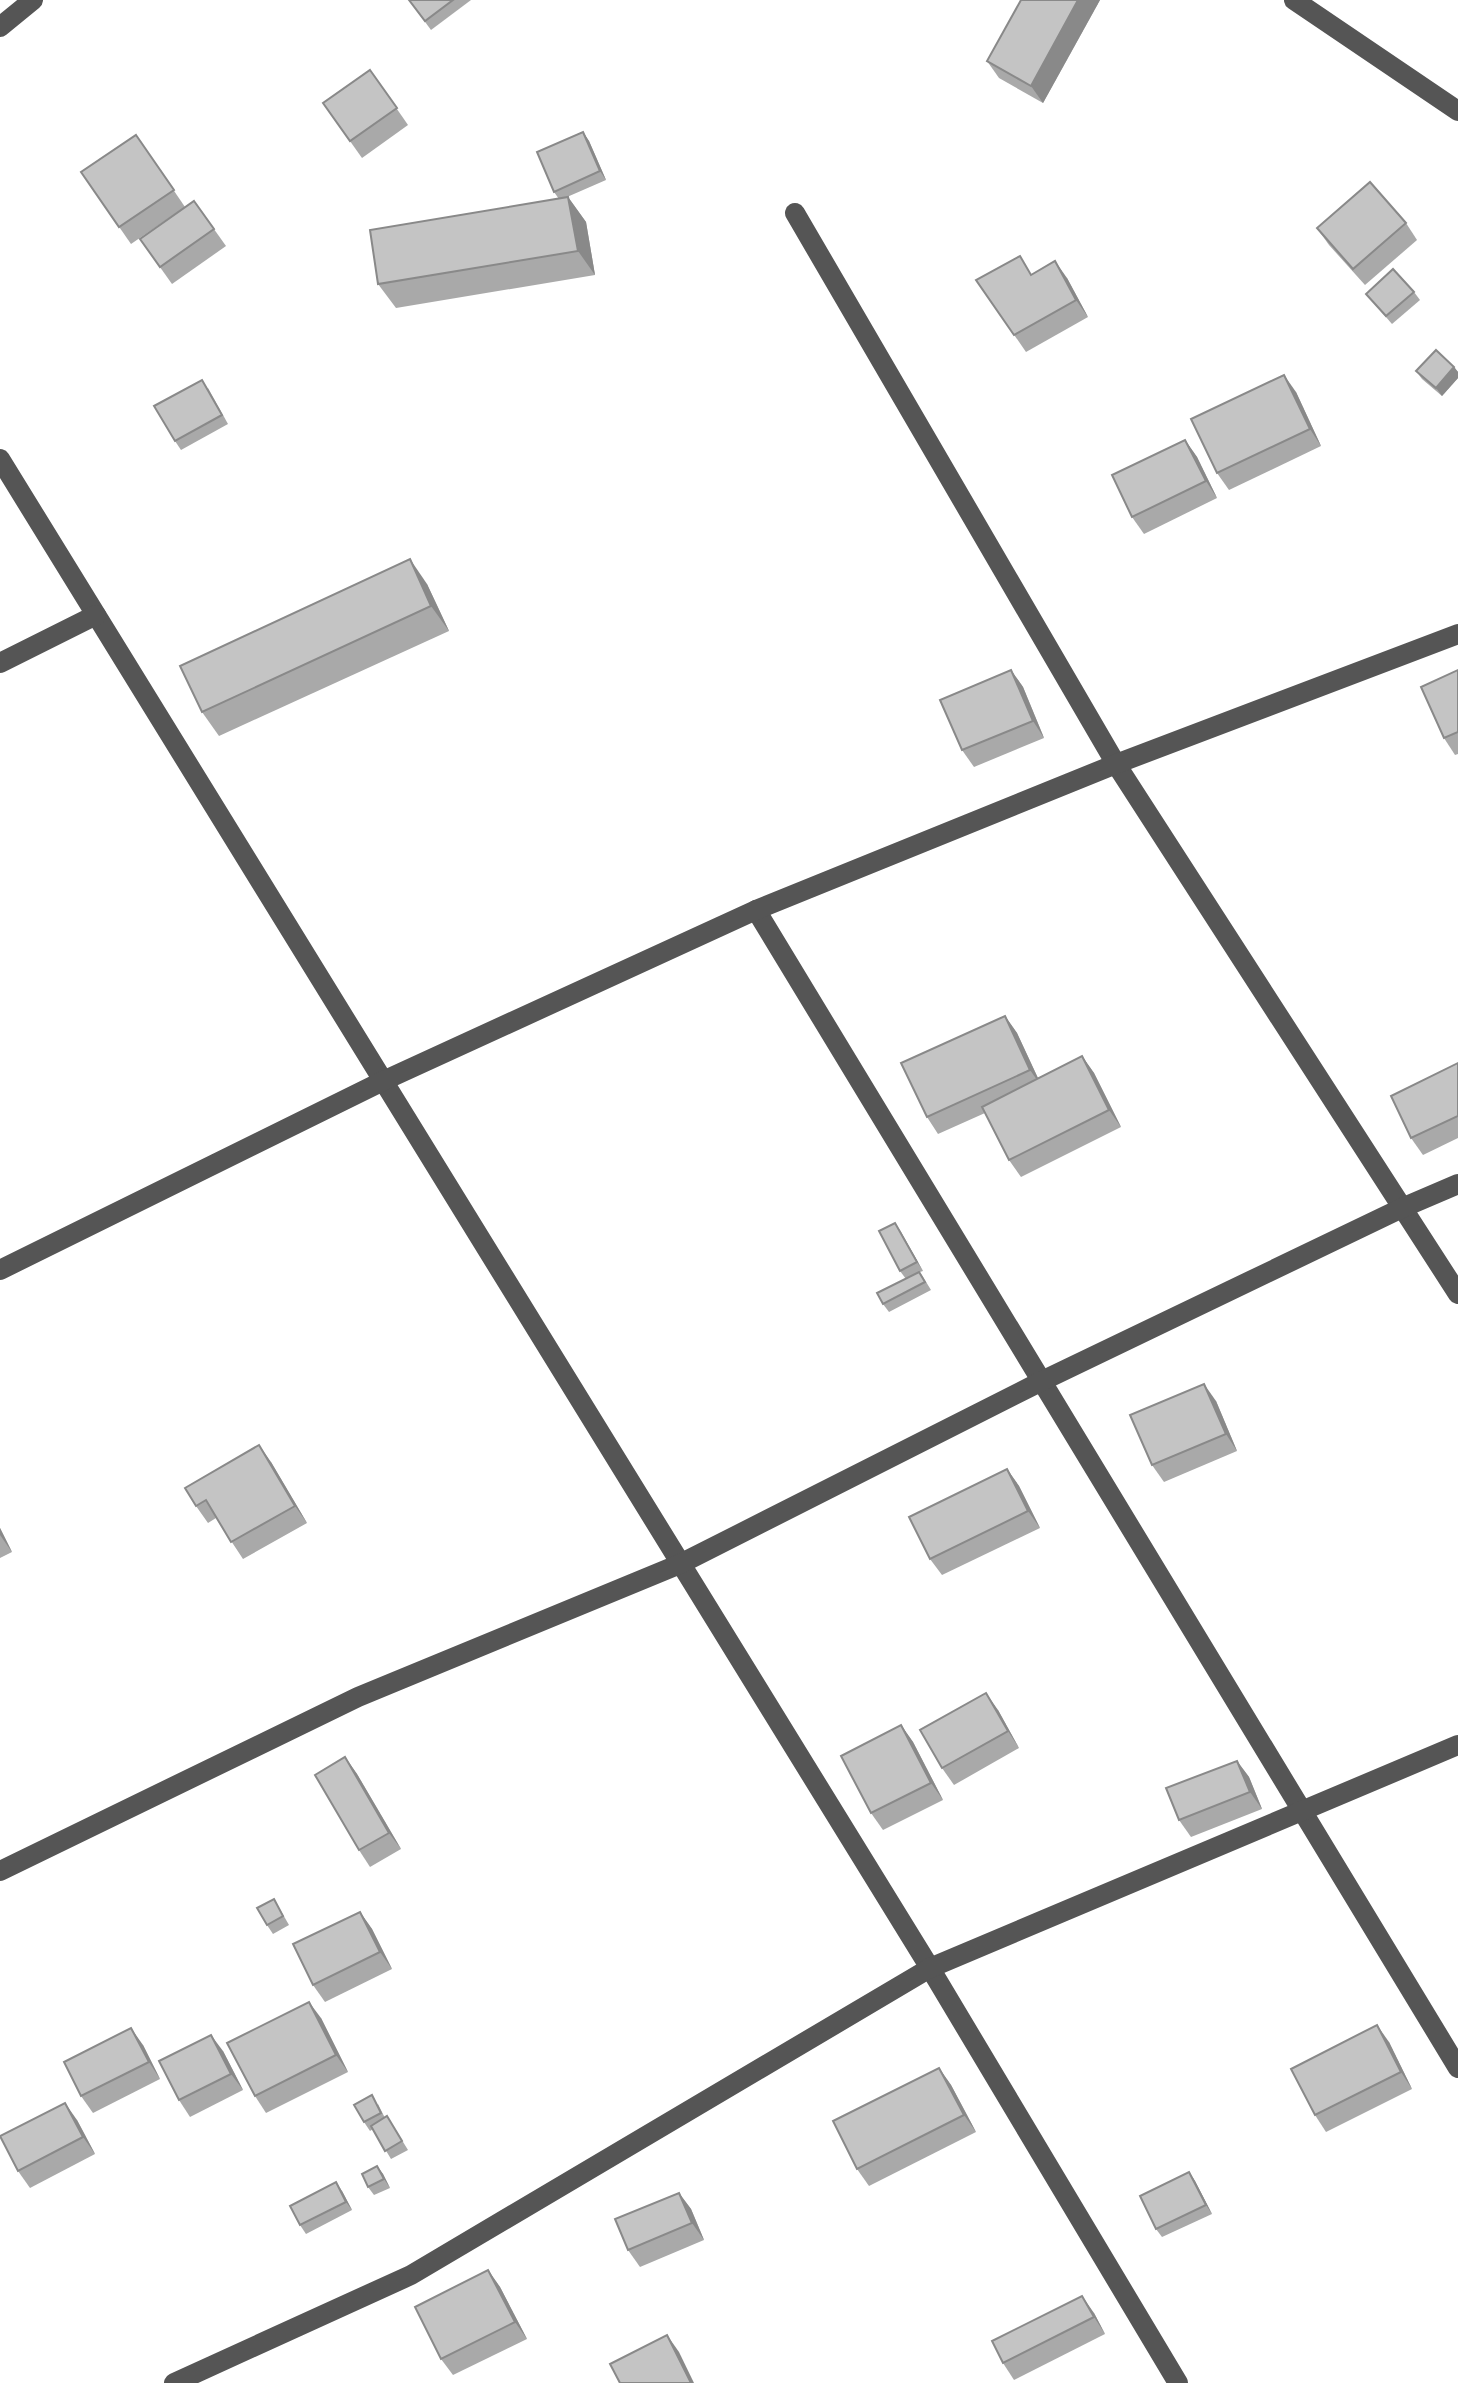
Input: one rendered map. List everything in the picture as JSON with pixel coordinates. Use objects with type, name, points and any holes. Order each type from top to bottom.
[{"type":"street","points":[[0,27],[33,0]]},
{"type":"street","points":[[1294,0],[1458,111]]},
{"type":"street","points":[[795,213],[1116,764],[1458,1294]]},
{"type":"street","points":[[0,459],[930,1968],[1178,2383]]},
{"type":"street","points":[[0,663],[96,615]]},
{"type":"street","points":[[0,1270],[383,1081],[756,910],[1116,764],[1458,634]]},
{"type":"street","points":[[756,910],[1458,2068]]},
{"type":"street","points":[[0,1871],[358,1697],[680,1564],[1042,1381],[1458,1184]]},
{"type":"street","points":[[174,2383],[411,2275],[930,1968],[1458,1745]]},
{"type":"building","points":[[409,0],[453,0],[425,21]]},
{"type":"building","points":[[1021,0],[1078,0],[1031,86],[987,61]]},
{"type":"building","points":[[370,70],[397,108],[350,141],[323,103]]},
{"type":"building","points":[[583,132],[600,171],[554,192],[537,152]]},
{"type":"building","points":[[136,135],[174,190],[119,227],[81,172]]},
{"type":"building","points":[[1370,182],[1406,223],[1353,269],[1317,228]]},
{"type":"building","points":[[568,197],[578,251],[378,284],[370,230]]},
{"type":"building","points":[[194,201],[214,229],[160,267],[140,239]]},
{"type":"building","points":[[1020,256],[1031,275],[1055,261],[1076,300],[1014,335],[976,280]]},
{"type":"building","points":[[1393,269],[1414,292],[1386,316],[1366,294]]},
{"type":"building","points":[[1436,350],[1454,367],[1436,388],[1416,371]]},
{"type":"building","points":[[1284,375],[1310,429],[1217,473],[1191,419]]},
{"type":"building","points":[[202,380],[222,415],[175,441],[154,406]]},
{"type":"building","points":[[1185,440],[1206,481],[1132,517],[1112,475]]},
{"type":"building","points":[[410,559],[431,606],[202,712],[180,666]]},
{"type":"building","points":[[1011,670],[1033,721],[962,750],[940,700]]},
{"type":"building","points":[[1458,670],[1458,732],[1444,738],[1421,687]]},
{"type":"building","points":[[1005,1016],[1030,1070],[927,1117],[901,1063]]},
{"type":"building","points":[[1082,1056],[1109,1110],[1009,1160],[982,1107]]},
{"type":"building","points":[[1458,1063],[1458,1116],[1411,1138],[1391,1096]]},
{"type":"building","points":[[895,1223],[917,1262],[900,1271],[879,1231]]},
{"type":"building","points":[[919,1272],[925,1282],[883,1304],[877,1293]]},
{"type":"building","points":[[1204,1384],[1226,1434],[1152,1465],[1130,1415]]},
{"type":"building","points":[[259,1445],[295,1506],[231,1542],[206,1500],[196,1506],[185,1488]]},
{"type":"building","points":[[1007,1469],[1028,1511],[930,1559],[909,1517]]},
{"type":"building","points":[[986,1693],[1008,1731],[942,1768],[920,1730]]},
{"type":"building","points":[[901,1725],[931,1783],[871,1813],[841,1756]]},
{"type":"building","points":[[345,1757],[389,1833],[359,1850],[315,1775]]},
{"type":"building","points":[[1237,1761],[1250,1792],[1179,1820],[1166,1788]]},
{"type":"building","points":[[274,1899],[283,1916],[267,1925],[257,1908]]},
{"type":"building","points":[[360,1912],[380,1952],[313,1985],[293,1944]]},
{"type":"building","points":[[309,2002],[336,2055],[255,2096],[227,2043]]},
{"type":"building","points":[[1377,2025],[1401,2072],[1315,2115],[1291,2069]]},
{"type":"building","points":[[131,2028],[149,2062],[81,2096],[64,2062]]},
{"type":"building","points":[[211,2035],[231,2074],[179,2100],[159,2061]]},
{"type":"building","points":[[939,2068],[964,2115],[857,2169],[833,2121]]},
{"type":"building","points":[[372,2095],[381,2113],[364,2122],[354,2105]]},
{"type":"building","points":[[65,2103],[83,2137],[18,2171],[0,2136]]},
{"type":"building","points":[[387,2116],[402,2141],[385,2151],[371,2126]]},
{"type":"building","points":[[377,2166],[384,2179],[368,2187],[362,2174]]},
{"type":"building","points":[[1189,2172],[1206,2205],[1156,2229],[1140,2196]]},
{"type":"building","points":[[336,2182],[346,2202],[300,2225],[290,2206]]},
{"type":"building","points":[[679,2193],[692,2223],[628,2250],[615,2219]]},
{"type":"building","points":[[488,2270],[515,2322],[441,2359],[415,2307]]},
{"type":"building","points":[[1082,2296],[1094,2317],[1003,2363],[992,2341]]},
{"type":"building","points":[[667,2335],[691,2383],[620,2383],[610,2364]]}]
